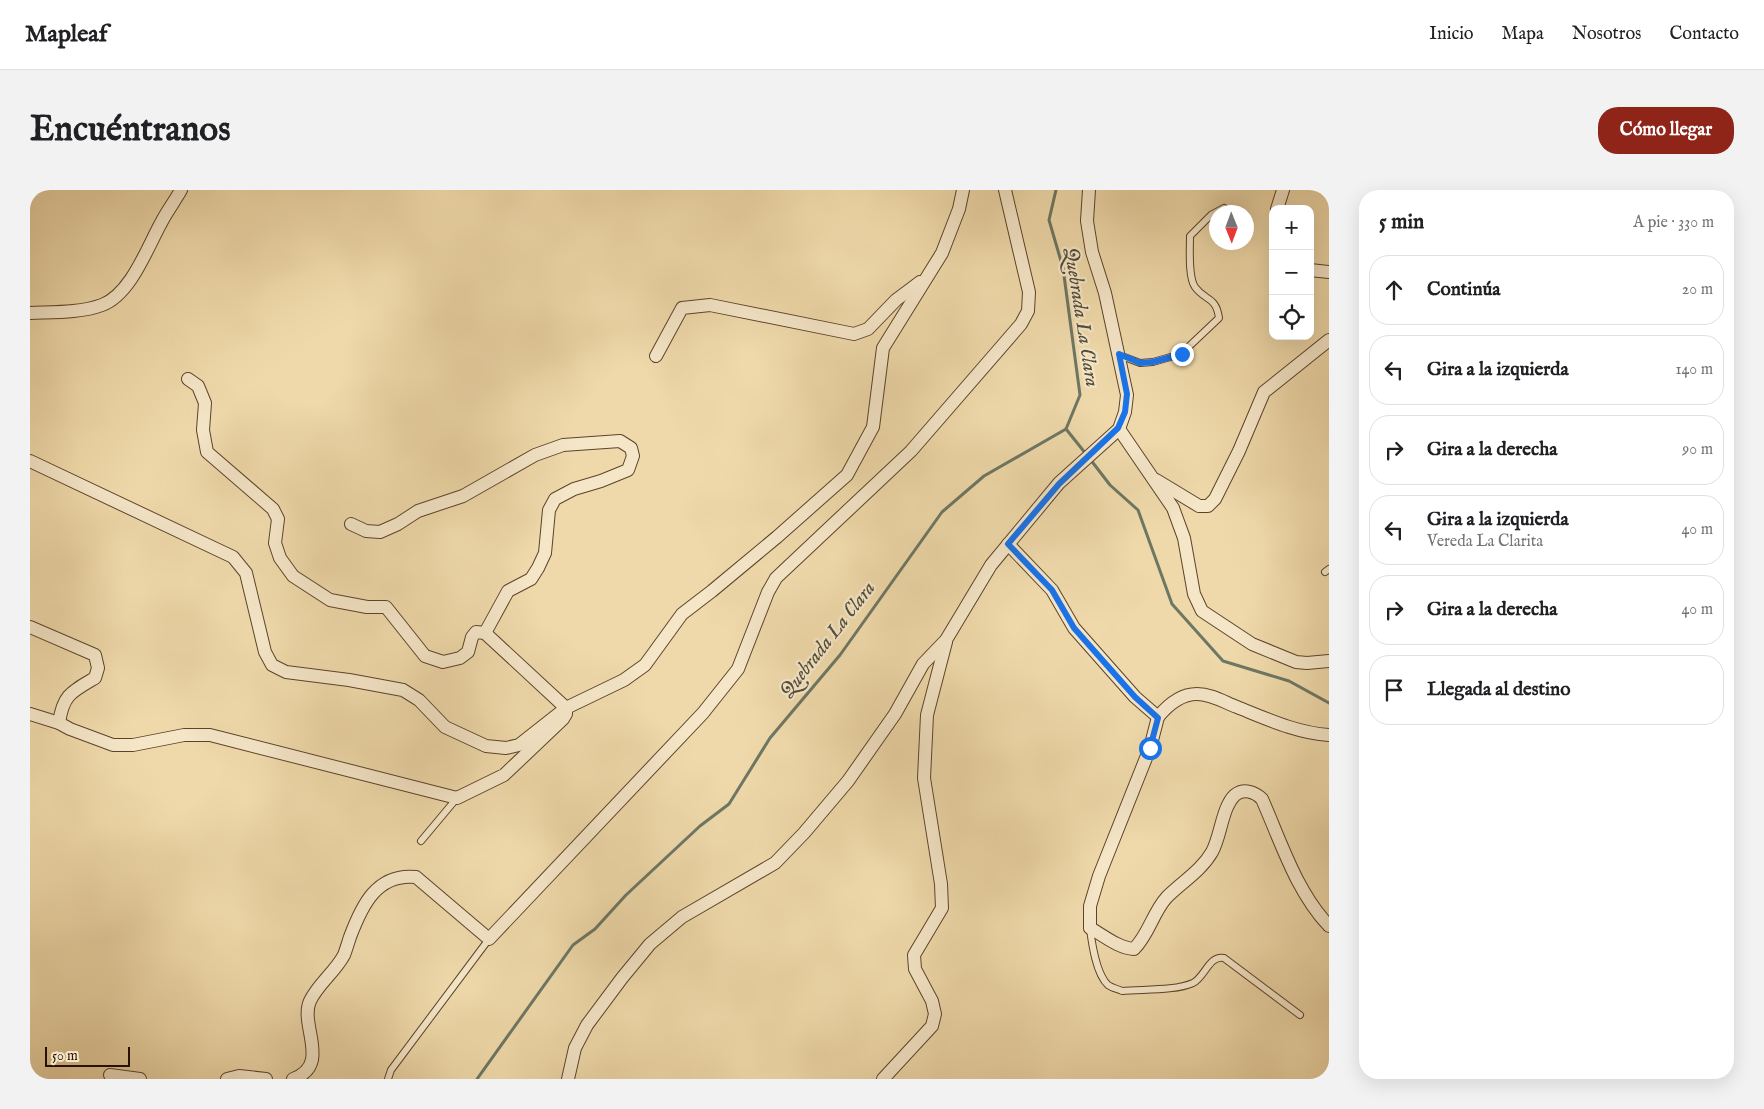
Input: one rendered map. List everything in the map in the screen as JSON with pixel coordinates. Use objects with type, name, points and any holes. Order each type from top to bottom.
[{"type":"street","points":[[30,313],[87,309],[104,304],[116,297],[138,269],[161,223],[181,190]]},
{"type":"street","points":[[30,461],[233,557],[246,573],[265,652],[272,665],[286,672],[349,680],[403,690],[419,700],[445,728],[486,746],[506,748],[519,745],[566,708],[624,680],[645,665],[682,614],[777,537],[847,475],[873,427],[883,348],[942,253],[959,209],[963,190]]},
{"type":"street","points":[[293,1079],[299,1077],[309,1068],[313,1055],[308,1015],[309,1003],[344,955],[370,894],[389,880],[404,876],[416,878],[489,938],[703,713],[738,668],[768,592],[776,578],[911,451],[1021,324],[1028,311],[1029,292],[1005,190]]},
{"type":"street","points":[[568,1079],[575,1048],[587,1025],[650,944],[682,916],[775,863],[804,834],[848,781],[894,714],[924,664],[946,640],[991,565],[1059,484],[1118,428],[1125,412],[1127,394],[1105,293],[1092,252],[1087,221],[1089,190]]},
{"type":"street","points":[[1278,205],[1283,190]]},
{"type":"street","points":[[1314,270],[1329,272]]},
{"type":"street","points":[[656,356],[682,308],[696,306],[720,307],[854,334],[868,329],[896,300],[928,276]]},
{"type":"street","points":[[1153,478],[1199,506],[1208,506],[1215,499],[1239,451],[1264,392],[1329,340]]},
{"type":"street","points":[[30,714],[59,723],[113,745],[133,745],[184,735],[210,735],[457,798],[504,775],[566,714],[566,708],[485,633],[476,632],[472,637],[468,652],[460,658],[443,662],[425,656],[386,607],[367,607],[330,600],[293,576],[280,558],[275,543],[278,520],[272,509],[207,452],[203,430],[205,403],[198,386],[188,378]]},
{"type":"street","points":[[1118,428],[1173,508],[1184,538],[1194,594],[1202,610],[1252,644],[1296,662],[1329,661]]},
{"type":"street","points":[[351,524],[366,531],[380,532],[398,524],[418,511],[463,496],[535,454],[562,445],[620,441],[631,448],[633,456],[628,470],[574,489],[555,499],[549,510],[545,553],[538,568],[531,578],[508,591],[485,633]]},
{"type":"street","points":[[1008,544],[1052,590],[1074,628],[1135,697],[1158,718]]},
{"type":"street","points":[[30,627],[95,655],[98,668],[95,678],[75,689],[63,701],[59,723]]},
{"type":"street","points":[[883,1079],[932,1026],[935,1014],[932,1001],[915,969],[914,955],[942,908],[941,884],[924,778],[927,714],[946,640]]},
{"type":"street","points":[[1329,735],[1312,734],[1283,725],[1208,695],[1194,694],[1179,699],[1166,708],[1158,718],[1150,748],[1099,876],[1090,906],[1090,928],[1118,944],[1134,949],[1165,899],[1202,867],[1213,851],[1230,801],[1236,794],[1245,791],[1254,793],[1262,799],[1305,894],[1329,926]]},
{"type":"street","points":[[110,1075],[140,1079]]},
{"type":"street","points":[[227,1079],[239,1076],[266,1079]]},
{"type":"lane","points":[[1119,354],[1140,363],[1153,362],[1182,354],[1219,318],[1218,311],[1213,302],[1195,288],[1191,276],[1190,236],[1209,216]]},
{"type":"lane","points":[[421,842],[457,798]]},
{"type":"lane","points":[[1090,928],[1093,950],[1102,978],[1108,986],[1115,989],[1122,991],[1140,990],[1192,984],[1201,978],[1214,959],[1220,957],[1224,958],[1300,1015]]},
{"type":"lane","points":[[388,1079],[391,1070],[489,938]]},
{"type":"waterway","name":"Quebrada La Clara","points":[[477,1079],[573,945],[595,929],[626,895],[700,826],[729,804],[770,738],[840,655],[942,512],[984,476],[1066,429],[1080,395],[1063,268],[1049,220],[1056,190]]},
{"type":"waterway","points":[[1066,429],[1086,454]]},
{"type":"waterway","points":[[1090,459],[1110,485],[1138,510],[1172,604],[1223,661],[1289,681],[1329,703]]},
{"type":"route","points":[[1150,748],[1158,718],[1135,697],[1074,628],[1052,590],[1008,544],[1059,484],[1118,428],[1125,412],[1127,394],[1119,354],[1140,363],[1153,362],[1182,354]]}]
